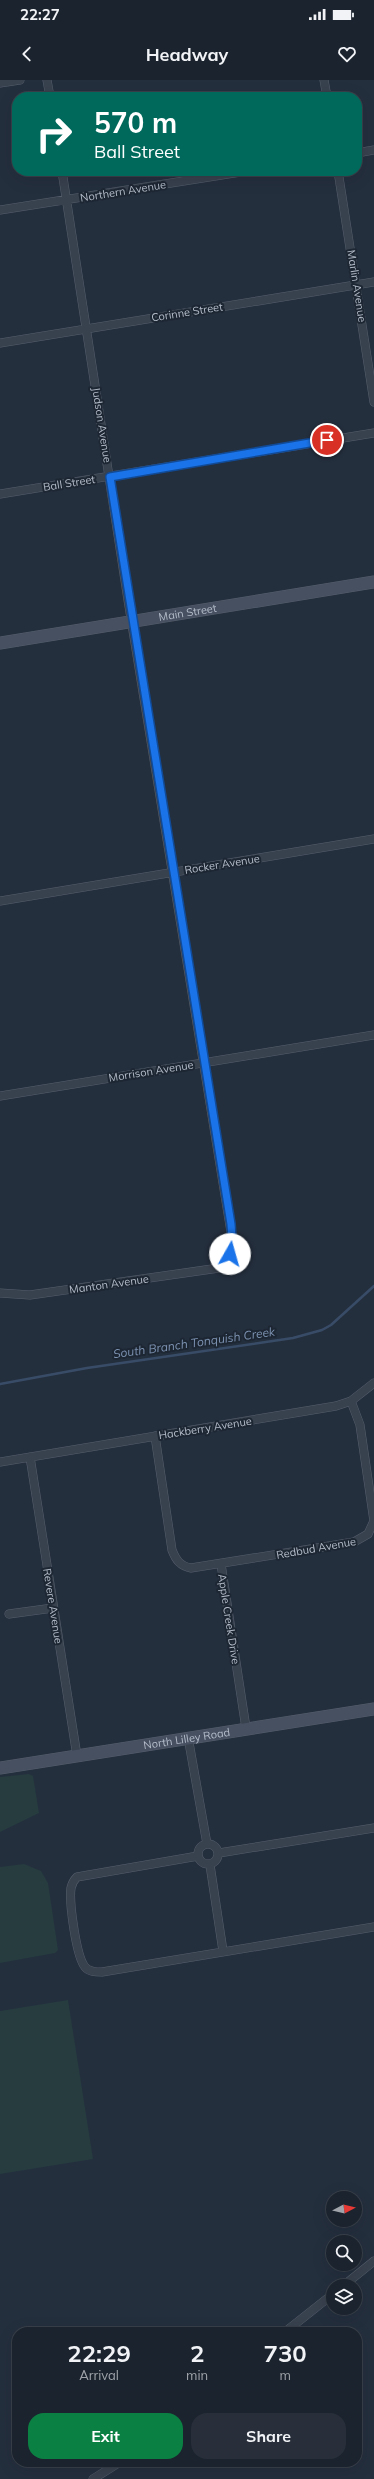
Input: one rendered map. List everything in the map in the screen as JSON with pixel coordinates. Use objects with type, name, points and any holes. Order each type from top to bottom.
[{"type":"street","points":[[0,83],[20,80]]},
{"type":"street","points":[[47,80],[49,92]]},
{"type":"street","points":[[324,80],[326,92]]},
{"type":"street","points":[[362,152],[374,150]]},
{"type":"street","name":"Judson Avenue","points":[[63,176],[132,621],[205,1062],[232,1238],[230,1254],[225,1264],[219,1268]]},
{"type":"street","name":"Northern Avenue","points":[[0,210],[216,176]]},
{"type":"street","name":"Marlin Avenue","points":[[339,176],[374,402]]},
{"type":"street","name":"Corinne Street","points":[[0,343],[374,282]]},
{"type":"street","name":"Ball Street","points":[[0,494],[110,477],[374,432]]},
{"type":"street","name":"Main Street","points":[[0,643],[374,582]]},
{"type":"street","name":"Rocker Avenue","points":[[0,901],[374,839]]},
{"type":"street","name":"Morrison Avenue","points":[[0,1096],[374,1035]]},
{"type":"street","name":"Manton Avenue","points":[[0,1292],[30,1295],[219,1268]]},
{"type":"street","name":"Hackberry Avenue","points":[[0,1462],[336,1406],[351,1401],[374,1383]]},
{"type":"street","name":"Redbud Avenue","points":[[221,1564],[354,1542],[368,1534],[374,1521],[372,1502],[360,1425],[351,1401]]},
{"type":"street","name":"Apple Creek Drive","points":[[155,1436],[175,1558],[184,1566],[191,1568],[221,1564],[246,1728]]},
{"type":"street","name":"Revere Avenue","points":[[30,1457],[77,1756]]},
{"type":"street","points":[[9,1614],[53,1608]]},
{"type":"street","name":"North Lilley Road","points":[[0,1768],[188,1737],[374,1709]]},
{"type":"street","points":[[188,1737],[207,1844]]},
{"type":"street","points":[[219,1853],[374,1828]]},
{"type":"street","points":[[207,1844],[213,1845],[219,1853],[216,1862],[210,1865],[204,1864],[198,1856],[199,1850],[207,1844]]},
{"type":"street","points":[[198,1856],[77,1877],[71,1886],[71,1896],[79,1954],[87,1969],[102,1972],[224,1951],[374,1928]]},
{"type":"street","points":[[210,1865],[224,1951]]},
{"type":"street","points":[[352,2279],[374,2261]]},
{"type":"street","points":[[291,2327],[326,2300]]},
{"type":"street","points":[[93,2479],[112,2467]]},
{"type":"green space","points":[[29,1774],[33,1776],[39,1813],[0,1832],[0,1777]]},
{"type":"green space","points":[[24,1864],[41,1871],[48,1883],[58,1950],[55,1953],[0,1963],[0,1867]]},
{"type":"green space","points":[[68,2000],[93,2159],[0,2174],[0,2011]]},
{"type":"waterway","name":"South Branch Tonquish Creek","points":[[0,1384],[87,1368],[293,1338],[322,1330],[331,1325],[374,1286]]},
{"type":"route","points":[[230,1254],[232,1238],[231,1224],[137,645],[128,600],[110,477],[327,440]]}]
